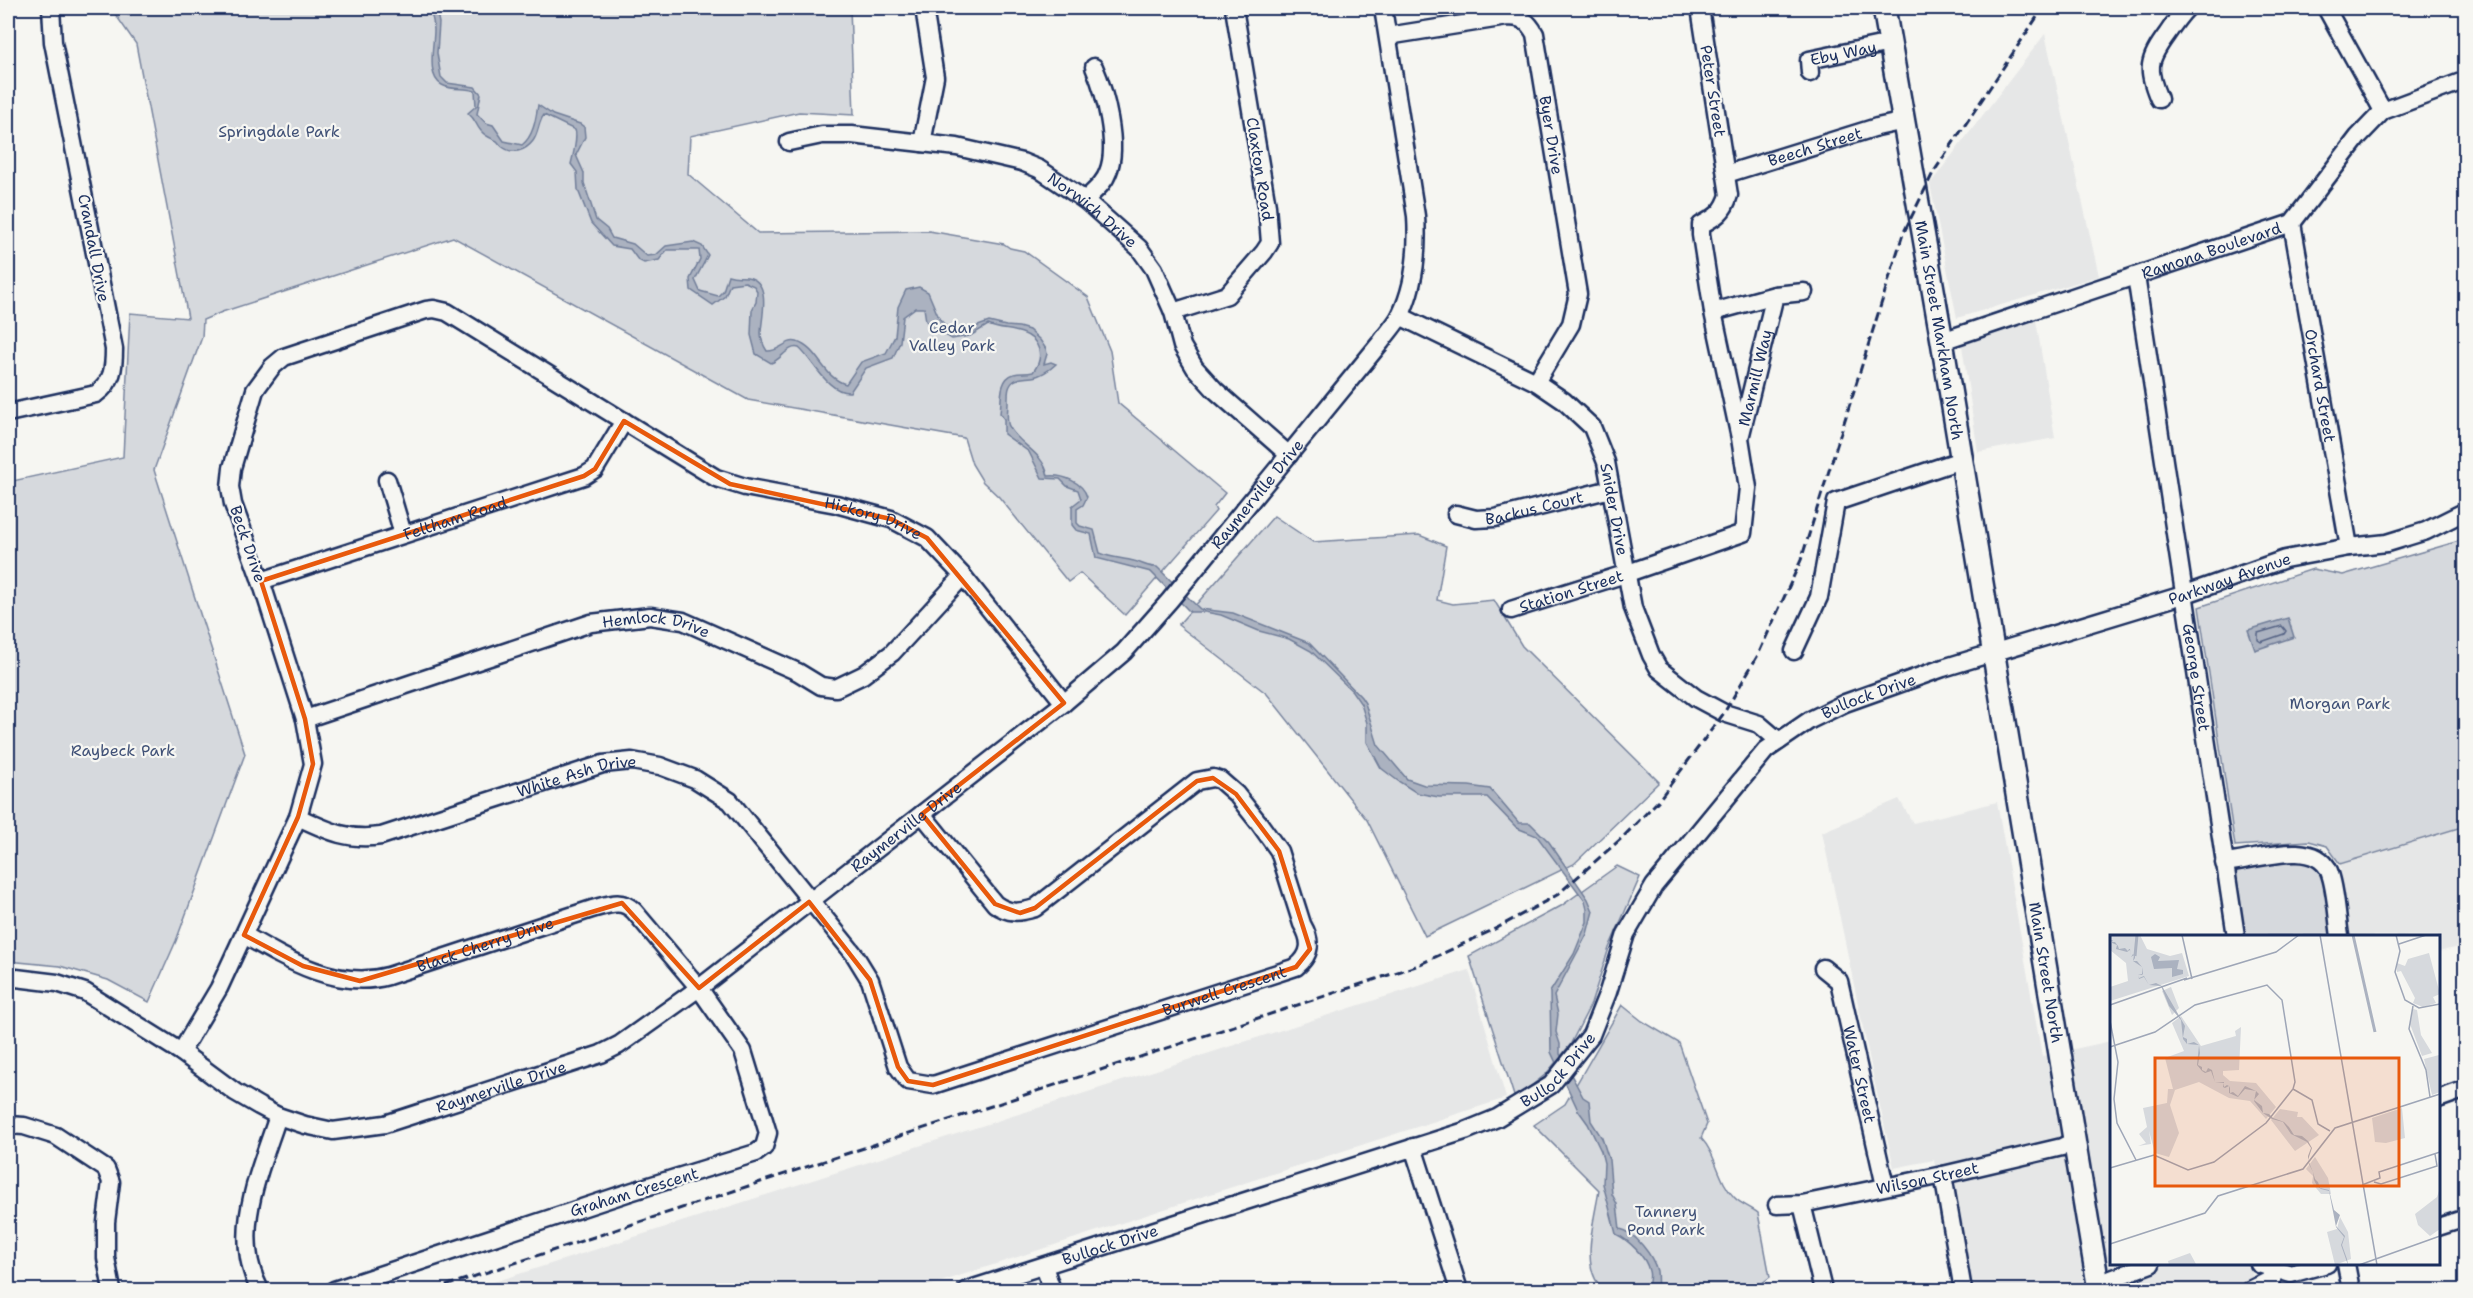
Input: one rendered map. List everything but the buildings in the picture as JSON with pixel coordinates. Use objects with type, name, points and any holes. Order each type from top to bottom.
[{"type":"main road","name":"Main Street Markham North","points":[[1884,8],[1905,121],[1993,654]]},
{"type":"main road","name":"Main Street North","points":[[1993,654],[2076,1140],[2098,1290]]},
{"type":"street","name":"Crandall Drive","points":[[8,413],[96,394],[106,387],[114,371],[114,349],[53,42],[51,8]]},
{"type":"street","points":[[922,143],[935,77],[924,8]]},
{"type":"street","name":"Claxton Road","points":[[1173,312],[1227,295],[1270,243],[1267,206],[1234,8]]},
{"type":"street","name":"Raymerville Drive","points":[[8,977],[57,983],[86,992],[181,1052],[236,1092],[278,1116],[318,1129],[333,1131],[385,1124],[601,1054],[619,1045],[699,988],[1064,703],[1124,652],[1185,582],[1400,316],[1413,281],[1417,237],[1416,216],[1383,8]]},
{"type":"street","name":"Peter Street","points":[[1700,8],[1726,174]]},
{"type":"street","points":[[2159,99],[2149,70],[2151,59],[2157,47],[2187,8]]},
{"type":"street","points":[[2326,8],[2383,111]]},
{"type":"street","name":"Byer Drive","points":[[1388,36],[1507,17],[1518,17],[1528,22],[1535,34],[1578,294],[1570,324],[1536,382]]},
{"type":"street","name":"Eby Way","points":[[1810,73],[1809,60],[1890,43]]},
{"type":"street","points":[[1085,200],[1102,184],[1113,156],[1104,90],[1094,67]]},
{"type":"street","name":"Ramona Boulevard","points":[[1942,341],[2292,223],[2358,137],[2383,111],[2466,80]]},
{"type":"street","name":"Beech Street","points":[[1726,174],[1877,127],[1905,121]]},
{"type":"street","name":"Norwich Drive","points":[[789,142],[822,135],[852,135],[957,147],[1022,162],[1039,169],[1085,200],[1139,248],[1154,269],[1173,312],[1182,346],[1195,368],[1215,390],[1289,455]]},
{"type":"street","name":"Marmill Way","points":[[1726,174],[1729,195],[1720,214],[1701,225],[1702,250],[1740,438]]},
{"type":"street","name":"Orchard Street","points":[[2292,223],[2349,547]]},
{"type":"street","name":"George Street","points":[[2136,276],[2236,935]]},
{"type":"street","points":[[1713,312],[1775,295],[1804,292]]},
{"type":"street","name":"Marmill Way","points":[[1740,438],[1775,295]]},
{"type":"street","name":"Beck Drive","points":[[181,1052],[219,988],[244,935],[298,817],[313,764],[305,719],[261,581],[233,504],[230,487],[232,468],[255,390],[272,367],[284,357],[426,310],[442,310],[464,321],[624,421]]},
{"type":"street","name":"Snider Drive","points":[[1400,316],[1536,382],[1564,401],[1592,427],[1606,462],[1625,574],[1638,625],[1659,669],[1696,698],[1724,713],[1759,724],[1779,741]]},
{"type":"street","name":"Feltham Road","points":[[261,581],[584,476],[595,469],[624,421]]},
{"type":"street","name":"Hickory Drive","points":[[624,421],[703,471],[730,484],[836,504],[908,526],[927,538],[963,576],[1064,703]]},
{"type":"street","name":"Station Street","points":[[1511,610],[1743,533],[1748,488],[1740,438]]},
{"type":"street","points":[[1794,651],[1819,597],[1836,502],[1961,460]]},
{"type":"street","points":[[387,480],[402,534]]},
{"type":"street","name":"Backus Court","points":[[1456,514],[1476,519],[1495,518],[1611,489]]},
{"type":"street","name":"Parkway Avenue","points":[[1993,654],[2183,595],[2285,559],[2349,547],[2387,543],[2426,531],[2466,511]]},
{"type":"street","name":"Hemlock Drive","points":[[305,719],[591,623],[650,616],[683,621],[798,672],[815,684],[836,688],[863,675],[892,653],[963,576]]},
{"type":"street","name":"Bullock Drive","points":[[967,1290],[1465,1131],[1497,1118],[1551,1085],[1591,1035],[1626,934],[1654,886],[1766,750],[1818,716],[1845,703],[1904,681],[1993,654]]},
{"type":"street","name":"White Ash Drive","points":[[298,817],[346,837],[372,837],[603,764],[632,761],[647,763],[695,779],[730,801],[809,902]]},
{"type":"street","name":"Burwell Crescent","points":[[809,902],[836,931],[862,966],[878,1000],[898,1067],[908,1081],[921,1084],[933,1085],[1296,967],[1306,959],[1310,949],[1307,932],[1302,924],[1279,851],[1236,794],[1220,780],[1213,778],[1197,781],[1035,908],[1020,913],[1005,911],[995,904],[922,814]]},
{"type":"street","points":[[2224,863],[2290,853],[2307,853],[2317,856],[2330,873],[2340,935]]},
{"type":"street","name":"Black Cherry Drive","points":[[244,935],[314,970],[348,981],[374,980],[592,909],[622,903],[634,911],[699,988]]},
{"type":"street","name":"Water Street","points":[[1823,968],[1839,981],[1885,1186]]},
{"type":"street","name":"Graham Crescent","points":[[334,1290],[633,1191],[741,1159],[764,1147],[768,1133],[743,1051],[699,988]]},
{"type":"street","points":[[2440,1098],[2466,1089]]},
{"type":"street","points":[[260,1290],[247,1243],[248,1214],[255,1184],[278,1116]]},
{"type":"street","points":[[8,1125],[24,1126],[56,1136],[106,1169],[111,1182],[106,1222],[106,1258],[112,1290]]},
{"type":"street","name":"Wilson Street","points":[[1777,1205],[1802,1204],[1943,1176],[2062,1147],[2076,1140]]},
{"type":"street","points":[[1413,1147],[1459,1290]]},
{"type":"street","points":[[1943,1176],[1964,1290]]},
{"type":"street","points":[[1802,1204],[1823,1290]]},
{"type":"street","points":[[2440,1227],[2466,1218]]},
{"type":"street","points":[[2098,1290],[2125,1272],[2145,1265]]},
{"type":"street","points":[[2250,1290],[2270,1273],[2290,1274],[2320,1265]]},
{"type":"street","points":[[2346,1265],[2351,1290]]},
{"type":"street","points":[[1044,1266],[1053,1290]]},
{"type":"highlighted area","points":[[624,421],[730,484],[891,519],[927,538],[1064,703],[922,814],[995,904],[1020,913],[1035,908],[1197,781],[1213,778],[1236,794],[1279,851],[1310,949],[1296,967],[933,1085],[908,1081],[898,1067],[870,980],[809,902],[699,988],[622,903],[360,981],[303,966],[244,935],[298,817],[313,764],[305,719],[261,581],[584,476],[595,469]]},
{"type":"shaded area","points":[[2045,34],[2099,276],[1957,318],[1930,184]]},
{"type":"shaded area","points":[[2036,320],[2055,438],[1978,452],[1961,339]]},
{"type":"shaded area","points":[[1899,799],[1913,823],[1997,802],[2042,1056],[2110,1041],[2110,1265],[2251,1265],[2254,1290],[1954,1290],[1934,1160],[1894,1168],[1822,832]]},
{"type":"shaded area","points":[[2465,826],[2465,945],[2440,952],[2440,935],[2349,935],[2340,864]]},
{"type":"shaded area","points":[[1469,970],[1506,1098],[916,1290],[469,1290]]},
{"type":"green space","points":[[111,8],[117,8],[130,15],[129,8],[850,8],[854,115],[799,112],[690,136],[688,174],[758,233],[929,231],[1004,244],[1024,251],[1088,297],[1110,351],[1118,403],[1225,493],[1214,507],[1216,511],[1125,615],[1080,573],[1068,582],[999,497],[983,482],[972,464],[964,438],[748,400],[453,237],[222,312],[203,320],[202,337],[154,470],[245,754],[176,941],[149,1002],[108,980],[60,966],[8,961],[8,482],[123,457],[130,313],[188,318],[136,44]]},
{"type":"green space","points":[[1274,516],[1313,542],[1419,535],[1446,546],[1437,600],[1453,604],[1494,600],[1522,646],[1659,782],[1574,864],[1425,936],[1367,820],[1267,694],[1178,625]]},
{"type":"green space","name":"Morgan Park","points":[[2465,536],[2465,826],[2340,864],[2327,846],[2309,841],[2235,846],[2199,607],[2313,569],[2343,575],[2459,541]]},
{"type":"green space","points":[[2300,857],[2314,862],[2322,872],[2333,935],[2243,935],[2233,878],[2239,868]]},
{"type":"green space","points":[[1617,866],[1640,877],[1609,948],[1591,1004],[1570,1045],[1546,1074],[1515,1099],[1469,956],[1561,906]]},
{"type":"green space","name":"Tannery Pond Park","points":[[1622,1005],[1642,1021],[1679,1043],[1707,1124],[1701,1138],[1711,1152],[1729,1191],[1736,1199],[1758,1213],[1770,1277],[1753,1290],[1605,1290],[1597,1282],[1592,1271],[1590,1244],[1599,1190],[1534,1125],[1565,1104]]},
{"type":"water","points":[[428,8],[436,8],[439,23],[437,53],[441,77],[447,83],[475,87],[481,94],[477,114],[486,123],[493,125],[504,141],[522,145],[526,141],[534,126],[538,105],[553,115],[584,127],[585,137],[576,155],[584,173],[584,183],[596,220],[607,229],[612,238],[633,244],[647,256],[656,255],[666,246],[693,242],[702,246],[708,255],[695,280],[700,291],[718,296],[723,291],[728,275],[747,277],[760,285],[764,301],[761,336],[767,351],[775,350],[789,342],[797,342],[811,351],[832,376],[846,384],[861,362],[886,353],[895,336],[898,307],[906,290],[919,287],[928,292],[939,318],[948,329],[967,330],[989,322],[1029,330],[1046,349],[1044,364],[1051,362],[1056,364],[1042,374],[1018,379],[1012,383],[1008,394],[1008,424],[1013,433],[1041,460],[1048,476],[1059,476],[1071,480],[1085,492],[1087,497],[1083,505],[1077,509],[1077,523],[1094,530],[1100,553],[1157,567],[1200,609],[1233,613],[1309,643],[1361,697],[1378,745],[1407,779],[1424,785],[1490,789],[1519,823],[1530,823],[1549,842],[1588,899],[1593,911],[1587,934],[1554,996],[1558,1014],[1556,1032],[1560,1054],[1583,1097],[1589,1101],[1591,1121],[1602,1138],[1609,1160],[1612,1194],[1617,1204],[1620,1229],[1632,1235],[1652,1259],[1657,1271],[1658,1290],[1648,1290],[1650,1273],[1647,1265],[1631,1244],[1616,1234],[1603,1184],[1604,1163],[1601,1151],[1588,1124],[1578,1110],[1551,1052],[1550,992],[1574,954],[1587,922],[1587,909],[1585,901],[1537,836],[1517,828],[1487,797],[1439,797],[1417,793],[1381,768],[1367,742],[1367,723],[1361,704],[1352,691],[1311,651],[1289,639],[1259,631],[1221,615],[1190,612],[1151,572],[1096,558],[1091,534],[1076,530],[1072,525],[1072,506],[1081,499],[1078,490],[1067,486],[1060,479],[1042,478],[1029,452],[1004,434],[1004,419],[1000,413],[1003,385],[1014,374],[1033,372],[1039,360],[1037,344],[1028,336],[988,325],[970,336],[952,339],[926,321],[924,308],[915,308],[903,317],[900,342],[893,358],[866,368],[850,392],[835,388],[828,382],[799,348],[788,350],[771,363],[756,354],[751,335],[752,310],[756,302],[757,291],[754,286],[745,282],[730,284],[725,296],[713,305],[691,290],[690,279],[700,259],[699,250],[667,250],[659,260],[644,263],[638,260],[630,249],[612,246],[591,223],[578,190],[577,172],[571,164],[576,142],[575,130],[544,115],[533,141],[523,149],[512,151],[504,148],[479,129],[468,113],[476,106],[475,91],[446,87],[437,81],[434,75],[432,60],[434,27]]},
{"type":"water","points":[[2288,618],[2294,637],[2255,650],[2248,630]]},
{"type":"railway","points":[[433,1290],[1416,966],[1497,928],[1557,895],[1623,837],[1658,801],[1724,713],[1758,655],[1801,560],[1903,234],[1933,173],[2043,8]]},
{"type":"park label","name":"Springdale Park","points":[[279,131]]},
{"type":"park label","name":"Cedar Valley Park","points":[[952,336]]},
{"type":"park label","name":"Raybeck Park","points":[[123,750]]}]
